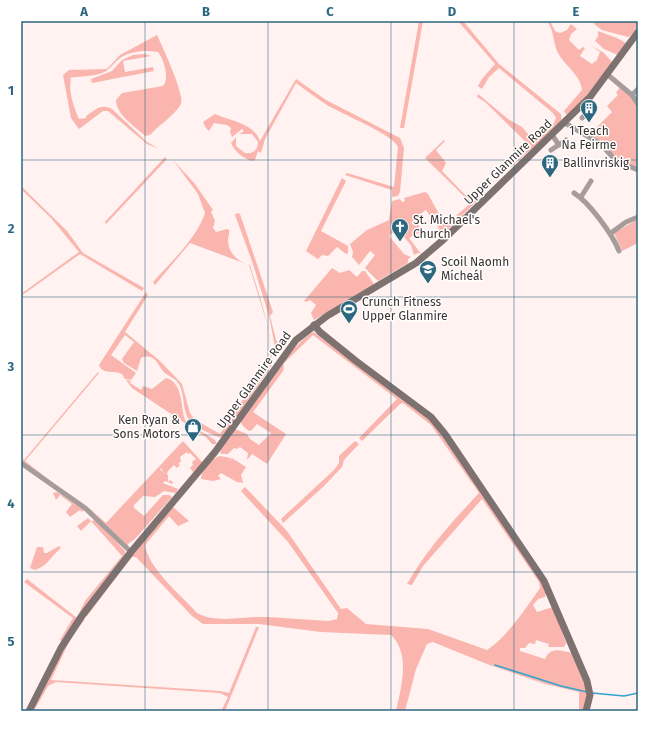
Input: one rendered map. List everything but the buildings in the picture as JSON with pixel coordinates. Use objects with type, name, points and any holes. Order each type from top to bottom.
[{"type":"main road","name":"Upper Glanmire Road","points":[[29,711],[67,638],[81,617],[131,552],[217,449],[292,345],[314,324],[421,258],[581,107],[608,74],[638,32]]},
{"type":"main road","points":[[314,324],[320,332],[356,361],[431,417],[445,434],[546,585],[587,681],[590,695],[586,711]]},
{"type":"street","points":[[608,74],[632,94],[638,104]]},
{"type":"street","points":[[632,94],[638,89]]},
{"type":"street","points":[[581,107],[589,110],[582,118]]},
{"type":"street","points":[[565,123],[601,144],[616,161],[638,170]]},
{"type":"street","points":[[552,135],[559,145]]},
{"type":"street","points":[[551,150],[566,140]]},
{"type":"street","points":[[581,197],[591,181]]},
{"type":"street","points":[[574,193],[581,197],[611,233],[619,251]]},
{"type":"street","points":[[611,233],[626,222],[638,217]]},
{"type":"street","points":[[21,463],[85,508],[131,552]]},
{"type":"shaded area","points":[[419,21],[423,21],[404,128],[400,128]]},
{"type":"shaded area","points":[[458,21],[463,21],[499,64],[561,114],[562,122],[511,167],[510,165],[531,147],[485,102],[477,97],[478,94],[508,119],[522,127],[534,141],[554,123],[556,118],[553,113],[499,68],[489,77],[482,89],[478,86],[495,64]]},
{"type":"shaded area","points":[[547,21],[550,21],[555,31],[560,33],[567,30],[571,24],[577,29],[571,34],[569,40],[579,50],[583,47],[585,48],[580,56],[592,64],[595,61],[596,62],[600,52],[590,45],[604,53],[613,63],[594,88],[569,114],[566,114],[564,111],[582,90],[581,84],[557,51],[551,28]]},
{"type":"shaded area","points":[[596,21],[638,21],[635,30],[628,37],[602,30],[594,24]]},
{"type":"shaded area","points":[[598,31],[626,43],[618,55],[604,49],[595,41],[598,36]]},
{"type":"shaded area","points":[[157,35],[180,91],[181,104],[175,112],[150,135],[145,136],[127,120],[119,111],[116,100],[122,93],[163,86],[166,79],[166,74],[162,59],[158,52],[143,51],[128,54],[123,56],[107,70],[102,73],[91,76],[69,78],[71,79],[70,89],[72,99],[79,119],[86,118],[86,116],[98,108],[108,107],[147,142],[159,149],[147,144],[108,111],[103,111],[79,129],[71,118],[63,75],[69,70],[107,69],[120,55]]},
{"type":"shaded area","points":[[145,54],[151,56],[123,61],[125,72],[153,67],[154,71],[92,83],[91,79],[112,71],[122,60],[133,55]]},
{"type":"shaded area","points":[[296,79],[326,100],[400,138],[404,148],[400,192],[398,196],[392,197],[392,190],[345,175],[347,173],[394,187],[398,147],[394,142],[387,136],[327,105],[296,83],[265,139],[261,153],[258,151],[255,160],[251,161],[242,156],[237,152],[231,143],[236,137],[236,146],[245,153],[253,152],[257,147],[258,142],[252,134],[239,134],[244,131],[242,129],[232,137],[230,132],[231,128],[227,125],[214,123],[209,131],[206,128],[203,122],[215,114],[247,126],[253,130],[260,141]]},
{"type":"shaded area","points":[[620,87],[631,97],[638,108],[638,168],[619,161],[600,141],[590,134],[612,112],[607,106],[618,95],[616,93]]},
{"type":"shaded area","points":[[444,140],[445,141],[436,150],[446,163],[442,171],[472,202],[477,197],[479,199],[443,234],[441,234],[435,219],[426,223],[432,219],[426,210],[414,218],[422,231],[409,238],[421,254],[418,253],[414,255],[411,245],[397,229],[389,236],[404,254],[411,257],[408,259],[408,263],[378,281],[365,268],[375,255],[370,251],[359,265],[352,257],[353,252],[350,244],[367,230],[389,220],[392,201],[400,199],[402,202],[405,201],[404,198],[425,192],[428,194],[445,225],[471,203],[425,158]]},
{"type":"shaded area","points":[[165,157],[167,159],[106,224],[105,222]]},
{"type":"shaded area","points":[[173,160],[195,184],[213,210],[211,212],[215,221],[213,228],[216,232],[227,229],[229,230],[228,245],[234,256],[245,264],[190,243],[155,285],[153,282],[190,241],[205,213],[198,194]]},
{"type":"shaded area","points":[[342,178],[346,181],[321,231],[348,246],[348,253],[346,254],[337,247],[328,256],[322,255],[318,259],[306,251]]},
{"type":"shaded area","points":[[21,186],[67,231],[83,253],[144,288],[142,291],[80,254],[21,296],[21,294],[79,252],[51,218],[21,189]]},
{"type":"shaded area","points":[[237,213],[240,214],[273,312],[270,316],[276,340],[283,350],[276,352],[269,316],[252,261],[235,215]]},
{"type":"shaded area","points":[[638,219],[638,243],[622,251],[614,233]]},
{"type":"shaded area","points":[[247,264],[250,265],[267,323],[249,265]]},
{"type":"shaded area","points":[[332,268],[340,273],[349,270],[357,277],[362,271],[365,271],[374,284],[314,320],[311,313],[316,305],[310,300],[306,302],[304,301]]},
{"type":"shaded area","points":[[146,292],[148,295],[125,332],[160,361],[182,384],[190,413],[194,419],[220,434],[250,389],[270,364],[271,351],[272,365],[222,438],[201,429],[190,421],[187,417],[180,386],[164,372],[152,357],[141,358],[137,371],[124,363],[122,359],[134,342],[125,335],[111,355],[136,373],[131,380],[125,379],[122,374],[103,370],[99,365]]},
{"type":"shaded area","points":[[314,332],[433,422],[538,574],[546,593],[545,597],[538,599],[533,605],[537,612],[553,607],[566,643],[564,647],[548,647],[549,644],[536,640],[535,644],[529,643],[525,648],[520,648],[520,651],[545,659],[550,652],[557,650],[572,653],[588,693],[583,711],[579,711],[579,692],[545,684],[487,664],[433,642],[427,644],[416,669],[405,711],[396,711],[402,682],[403,661],[397,643],[391,635],[321,632],[259,624],[203,624],[192,616],[136,557],[132,557],[87,616],[85,615],[105,588],[173,507],[189,521],[178,526],[169,516],[145,545],[147,554],[166,581],[197,613],[222,619],[267,617],[329,621],[337,619],[338,613],[288,542],[241,491],[245,487],[287,531],[341,609],[347,608],[366,624],[428,629],[487,650],[502,638],[516,622],[540,588],[539,582],[482,499],[423,566],[412,585],[407,584],[431,547],[479,493],[431,425],[403,403],[400,404],[362,441],[359,438],[397,399],[313,335],[283,364],[283,371],[253,412],[286,434],[267,464],[252,454],[247,460],[248,453],[240,447],[237,449],[234,448],[228,454],[221,454],[220,450],[235,429],[247,434],[250,439],[259,445],[271,433],[257,424],[252,430],[249,431],[240,421],[286,358],[306,337]]},
{"type":"shaded area","points":[[98,372],[99,373],[25,461],[57,486],[23,462],[21,457],[24,460]]},
{"type":"shaded area","points":[[166,378],[171,380],[178,389],[186,422],[215,440],[217,444],[212,444],[206,437],[132,388],[126,380],[131,381],[130,383],[141,390],[143,386],[152,389]]},
{"type":"shaded area","points":[[183,441],[203,463],[193,472],[190,468],[193,465],[192,462],[196,459],[187,452],[180,457],[181,461],[178,464],[180,465],[177,468],[174,465],[167,474],[162,471],[162,468],[160,470],[168,475],[168,482],[170,480],[173,482],[172,484],[165,481],[163,483],[178,489],[176,493],[164,491],[155,497],[143,496],[134,505],[134,508],[144,516],[163,495],[169,495],[172,497],[136,538],[128,544],[128,546],[95,514],[61,488],[89,508],[106,523]]},
{"type":"shaded area","points":[[355,441],[359,444],[344,460],[342,467],[323,487],[283,523],[281,519],[334,470],[339,463],[339,456]]},
{"type":"shaded area","points":[[220,456],[231,458],[228,462],[232,458],[246,467],[241,475],[243,483],[237,482],[221,473],[218,476],[221,479],[213,481],[201,479],[203,472],[208,465]]},
{"type":"shaded area","points":[[57,492],[84,510],[82,512],[80,510],[70,517],[66,512],[72,504],[60,495],[56,500],[53,493]]},
{"type":"shaded area","points":[[88,518],[91,521],[81,531],[77,526]]},
{"type":"shaded area","points":[[96,520],[125,551],[125,554],[80,614],[79,613],[85,601],[122,556],[91,521]]},
{"type":"shaded area","points":[[59,546],[61,548],[43,566],[35,570],[30,568],[37,547],[43,547],[44,553],[47,553]]},
{"type":"shaded area","points":[[27,579],[77,618],[61,641],[60,640],[73,618],[24,582]]},
{"type":"shaded area","points":[[83,618],[85,619],[69,642],[51,680],[220,691],[229,693],[256,627],[259,627],[225,711],[221,711],[228,697],[220,693],[56,682],[48,686],[35,709],[34,708],[52,670]]},
{"type":"waterway","points":[[495,665],[561,686],[587,692]]},
{"type":"waterway","points":[[592,693],[624,696],[638,693]]},
{"type":"place","name":"1 Teach Na Feirme","points":[[589,123]]},
{"type":"place","name":"Ballinvriskig","points":[[550,178]]},
{"type":"place","name":"St. Michael's Church","points":[[400,242]]},
{"type":"place","name":"Scoil Naomh Mícheál","points":[[428,284]]},
{"type":"place","name":"Crunch Fitness Upper Glanmire","points":[[349,324]]},
{"type":"place","name":"Ken Ryan & Sons Motors","points":[[193,442]]}]
